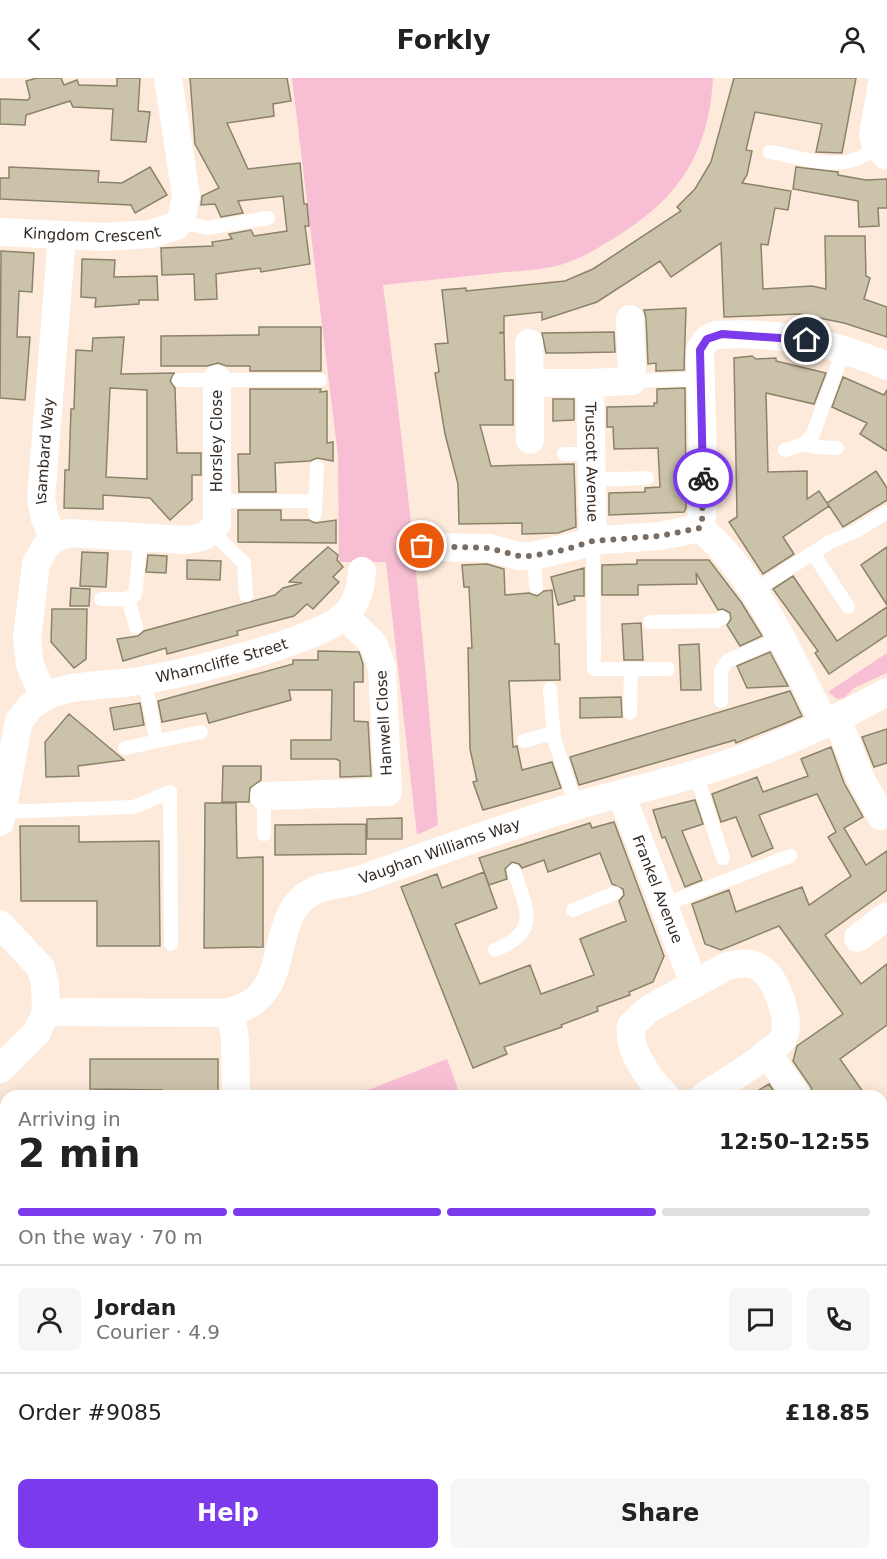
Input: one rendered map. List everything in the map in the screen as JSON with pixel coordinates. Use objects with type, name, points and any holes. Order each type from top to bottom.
[{"type":"street","name":"Kingdom Crescent","points":[[0,232],[62,236],[150,234],[170,229],[179,222],[186,196],[168,78]]},
{"type":"street","points":[[882,151],[873,127],[879,108],[883,78]]},
{"type":"street","name":"Isambard Way","points":[[54,539],[45,519],[41,498],[62,236]]},
{"type":"street","points":[[630,319],[632,381]]},
{"type":"street","points":[[885,818],[781,638],[719,545],[700,528],[704,500],[699,379],[700,350],[707,339],[716,335],[799,339],[844,350],[887,366]]},
{"type":"street","points":[[529,343],[530,440]]},
{"type":"street","name":"Horsley Close","points":[[212,532],[217,523],[217,379]]},
{"type":"street","name":"Truscott Avenue","points":[[530,383],[632,381]]},
{"type":"street","name":"Truscott Avenue","points":[[590,383],[582,462],[593,541]]},
{"type":"street","name":"Truscott Avenue","points":[[422,546],[470,546],[489,548],[519,556],[534,555],[593,541],[660,536],[700,528]]},
{"type":"street","points":[[0,815],[19,721],[30,706],[44,696],[30,665],[27,638],[36,564],[46,546],[54,539],[69,533],[186,540],[201,538],[212,532]]},
{"type":"street","points":[[344,616],[356,600],[363,571]]},
{"type":"street","name":"Wharncliffe Street","points":[[44,696],[65,689],[145,680],[276,646],[310,634],[344,616]]},
{"type":"street","name":"Hanwell Close","points":[[264,796],[388,792],[382,667],[373,643],[344,616]]},
{"type":"street","name":"Vaughan Williams Way","points":[[46,1012],[231,1012],[252,1003],[267,989],[276,969],[282,936],[289,918],[300,902],[313,891],[358,880],[502,834],[576,806],[696,774],[831,721],[887,692]]},
{"type":"street","name":"Frankel Avenue","points":[[621,794],[644,882],[663,905],[694,984]]},
{"type":"street","points":[[858,938],[887,916]]},
{"type":"street","points":[[0,924],[41,968],[45,978],[46,1012],[37,1032],[0,1070]]},
{"type":"street","points":[[662,1090],[636,1054],[630,1039],[632,1026],[643,1013],[694,984],[738,963],[763,970],[784,1008],[787,1024],[782,1039],[767,1053],[713,1090]]},
{"type":"street","points":[[231,1012],[235,1039],[236,1090]]},
{"type":"street","points":[[767,1053],[793,1090]]},
{"type":"lane","points":[[771,152],[838,164],[882,151]]},
{"type":"lane","name":"Kingdom Crescent","points":[[179,222],[215,228],[268,218]]},
{"type":"lane","points":[[804,444],[817,426],[844,350]]},
{"type":"lane","points":[[178,380],[217,379]]},
{"type":"lane","name":"Horsley Close","points":[[217,379],[320,380]]},
{"type":"lane","points":[[632,381],[699,379]]},
{"type":"lane","points":[[785,450],[804,444],[837,448]]},
{"type":"lane","points":[[582,462],[647,478]]},
{"type":"lane","points":[[217,501],[316,508],[317,467]]},
{"type":"lane","points":[[753,598],[813,553],[887,512]]},
{"type":"lane","points":[[212,532],[244,563],[246,595]]},
{"type":"lane","points":[[101,599],[128,598],[136,591],[141,537]]},
{"type":"lane","name":"Truscott Avenue","points":[[593,541],[594,669],[668,669]]},
{"type":"lane","points":[[813,553],[848,608]]},
{"type":"lane","points":[[534,555],[536,587]]},
{"type":"lane","points":[[128,598],[136,627]]},
{"type":"lane","points":[[650,622],[716,621],[722,618]]},
{"type":"lane","points":[[721,701],[722,671],[728,661],[781,638]]},
{"type":"lane","points":[[630,713],[631,669]]},
{"type":"lane","points":[[145,680],[156,740]]},
{"type":"lane","points":[[550,689],[553,733],[576,806]]},
{"type":"lane","points":[[125,748],[201,732]]},
{"type":"lane","points":[[524,741],[553,733]]},
{"type":"lane","points":[[696,774],[723,858]]},
{"type":"lane","points":[[0,815],[134,807],[170,792],[171,944]]},
{"type":"lane","points":[[264,796],[264,834]]},
{"type":"lane","points":[[663,905],[790,856]]},
{"type":"lane","points":[[495,950],[520,936],[526,926],[526,910],[514,871]]},
{"type":"lane","points":[[573,910],[615,893]]},
{"type":"shaded area","points":[[292,78],[713,78],[705,129],[687,171],[657,206],[616,237],[577,259],[551,267],[383,285],[414,555],[438,825],[417,835],[386,562],[339,562],[338,456]]},
{"type":"shaded area","points":[[887,653],[887,673],[854,688],[844,698],[837,699],[828,692]]},
{"type":"shaded area","points":[[447,1059],[457,1090],[366,1090]]},
{"type":"building","points":[[37,78],[61,78],[64,85],[77,80],[79,85],[117,86],[117,78],[140,78],[138,111],[150,112],[146,142],[111,140],[113,109],[73,107],[70,101],[26,115],[25,125],[0,124],[0,99],[28,100],[30,97],[26,81]]},
{"type":"building","points":[[190,78],[287,78],[291,101],[273,104],[274,116],[227,123],[248,169],[300,163],[304,204],[307,204],[309,226],[305,226],[310,264],[261,272],[260,268],[216,274],[217,299],[195,300],[194,274],[162,275],[161,248],[213,246],[212,242],[232,239],[229,234],[251,230],[254,236],[287,231],[283,196],[238,201],[243,213],[221,217],[215,204],[201,205],[202,196],[219,188],[195,144]]},
{"type":"building","points":[[734,78],[856,78],[842,153],[816,152],[822,124],[755,112],[746,150],[752,151],[747,175],[742,183],[791,191],[788,210],[775,208],[768,245],[761,244],[763,289],[812,286],[826,289],[825,236],[865,236],[866,276],[870,278],[864,299],[887,307],[887,337],[844,323],[800,314],[724,317],[721,243],[671,277],[660,261],[597,302],[542,320],[542,312],[504,316],[504,332],[499,333],[504,333],[505,380],[513,380],[513,425],[480,425],[491,466],[574,464],[576,527],[558,533],[522,534],[522,523],[459,524],[458,484],[445,434],[435,373],[439,372],[435,344],[448,343],[442,290],[466,288],[466,291],[565,281],[593,269],[681,211],[677,207],[695,189],[711,162]]},
{"type":"building","points":[[9,167],[99,171],[98,182],[122,183],[150,167],[167,195],[135,213],[131,205],[0,199],[0,178],[9,178]]},
{"type":"building","points":[[796,167],[838,172],[838,175],[866,180],[887,179],[887,208],[878,208],[879,226],[859,227],[858,201],[793,189]]},
{"type":"building","points":[[1,251],[34,253],[32,292],[19,291],[17,337],[30,337],[25,400],[0,398]]},
{"type":"building","points":[[82,259],[115,260],[114,277],[157,276],[158,300],[139,300],[139,304],[95,307],[96,298],[81,297]]},
{"type":"building","points":[[686,308],[684,370],[656,371],[656,363],[648,364],[644,310]]},
{"type":"building","points":[[259,327],[321,327],[321,371],[250,371],[250,366],[227,366],[218,363],[207,366],[161,366],[161,336],[259,335]]},
{"type":"building","points":[[614,332],[615,352],[563,353],[546,353],[542,333]]},
{"type":"building","points":[[124,337],[121,374],[174,373],[170,381],[175,388],[177,453],[201,453],[201,475],[192,475],[192,500],[170,520],[150,498],[103,495],[103,509],[64,508],[65,470],[69,470],[71,409],[74,409],[76,350],[92,351],[93,338]],"holes":[[[110,388],[147,390],[147,479],[106,477]]]},
{"type":"building","points":[[752,356],[756,359],[776,358],[776,361],[826,373],[814,404],[766,393],[768,472],[807,471],[807,499],[819,491],[829,506],[783,537],[794,554],[763,574],[729,522],[737,517],[734,358]]},
{"type":"building","points":[[843,377],[884,395],[887,390],[887,451],[860,434],[867,423],[832,407]]},
{"type":"building","points":[[685,388],[686,508],[684,512],[609,515],[609,493],[645,492],[645,488],[660,487],[658,448],[614,449],[613,427],[607,427],[607,407],[654,406],[654,403],[657,403],[657,389]]},
{"type":"building","points":[[250,389],[321,389],[320,392],[327,391],[327,443],[333,442],[333,461],[317,458],[310,461],[275,463],[276,492],[239,492],[238,454],[250,454]]},
{"type":"building","points":[[553,399],[574,399],[574,420],[553,421]]},
{"type":"building","points":[[876,471],[887,488],[887,500],[843,527],[827,503]]},
{"type":"building","points":[[238,510],[281,510],[281,520],[309,520],[315,523],[336,520],[336,543],[238,542]]},
{"type":"building","points":[[328,547],[338,555],[337,560],[343,567],[333,577],[339,582],[313,609],[307,604],[294,616],[237,631],[238,635],[167,654],[166,648],[123,661],[117,639],[138,636],[144,631],[275,595],[283,588],[302,583],[289,582]]},
{"type":"building","points":[[887,547],[887,605],[861,565]]},
{"type":"building","points":[[82,552],[108,553],[106,587],[80,586]]},
{"type":"building","points":[[148,555],[167,556],[166,573],[146,572]]},
{"type":"building","points":[[187,560],[221,561],[220,580],[187,579]]},
{"type":"building","points":[[637,560],[709,560],[741,602],[762,636],[740,646],[727,625],[731,619],[730,613],[723,609],[718,610],[696,573],[697,584],[638,585],[638,595],[602,595],[602,565],[637,564]]},
{"type":"building","points":[[487,564],[504,569],[505,595],[529,593],[537,596],[544,591],[552,590],[555,644],[559,644],[560,680],[509,681],[513,747],[517,746],[522,770],[552,762],[561,788],[483,810],[473,782],[477,781],[470,749],[468,648],[472,648],[469,587],[464,587],[462,565]]},
{"type":"building","points":[[584,568],[584,596],[574,596],[575,600],[558,605],[551,577]]},
{"type":"building","points":[[793,576],[837,641],[887,607],[887,635],[829,674],[815,653],[818,651],[773,589]]},
{"type":"building","points":[[71,588],[90,589],[89,606],[70,606]]},
{"type":"building","points":[[52,609],[87,609],[86,659],[74,668],[51,642]]},
{"type":"building","points":[[641,623],[643,660],[624,660],[622,624]]},
{"type":"building","points":[[699,644],[701,690],[681,690],[679,645]]},
{"type":"building","points":[[318,651],[359,652],[363,664],[363,682],[354,682],[354,721],[368,722],[371,776],[340,777],[340,761],[336,759],[291,759],[291,740],[331,740],[332,690],[289,690],[291,700],[209,723],[206,713],[162,722],[158,701],[293,664],[293,660],[318,660]]},
{"type":"building","points":[[770,652],[788,686],[747,688],[737,666]]},
{"type":"building","points":[[790,691],[802,716],[736,743],[735,740],[579,785],[570,757]]},
{"type":"building","points":[[621,697],[622,717],[580,718],[580,698]]},
{"type":"building","points":[[140,703],[144,725],[114,730],[110,708]]},
{"type":"building","points":[[69,714],[124,760],[78,766],[79,776],[46,777],[45,742]]},
{"type":"building","points":[[887,729],[887,763],[874,767],[862,737]]},
{"type":"building","points":[[831,747],[844,783],[863,817],[844,828],[866,865],[887,851],[887,890],[825,935],[861,984],[887,964],[887,1025],[840,1059],[862,1090],[812,1090],[793,1061],[797,1046],[843,1014],[779,926],[721,950],[705,944],[692,904],[729,890],[736,912],[802,887],[809,905],[851,876],[828,837],[836,832],[817,794],[759,815],[773,848],[752,857],[736,817],[721,822],[712,794],[757,777],[763,792],[808,776],[801,759]]},
{"type":"building","points":[[223,766],[261,766],[261,780],[250,788],[249,802],[222,802]]},
{"type":"building","points":[[695,800],[703,824],[682,831],[702,880],[685,887],[665,837],[662,838],[653,810]]},
{"type":"building","points":[[205,803],[236,803],[237,858],[263,857],[263,947],[204,948]]},
{"type":"building","points":[[402,818],[402,839],[367,839],[367,819]]},
{"type":"building","points":[[614,822],[664,956],[653,982],[629,992],[630,995],[597,1007],[598,1011],[561,1025],[562,1027],[504,1047],[507,1054],[473,1068],[401,887],[437,874],[442,888],[484,872],[497,908],[455,924],[480,984],[530,965],[541,994],[594,975],[580,939],[626,921],[619,901],[624,895],[623,889],[612,884],[600,853],[548,872],[544,860],[522,868],[519,864],[512,862],[505,869],[507,879],[489,885],[479,858],[590,823],[592,828]]},
{"type":"building","points":[[366,824],[366,854],[275,855],[275,825]]},
{"type":"building","points":[[20,826],[79,826],[79,842],[159,841],[160,946],[97,946],[97,901],[21,901]]},
{"type":"building","points":[[90,1059],[218,1059],[218,1090],[90,1089]]},
{"type":"building","points":[[769,1084],[773,1090],[759,1090]]},
{"type":"way so far","points":[[422,546],[489,548],[519,556],[532,556],[564,550],[593,541],[685,533],[700,528],[702,523],[703,478]]},
{"type":"route","points":[[703,478],[699,362],[700,350],[707,339],[722,334],[807,340]]}]
